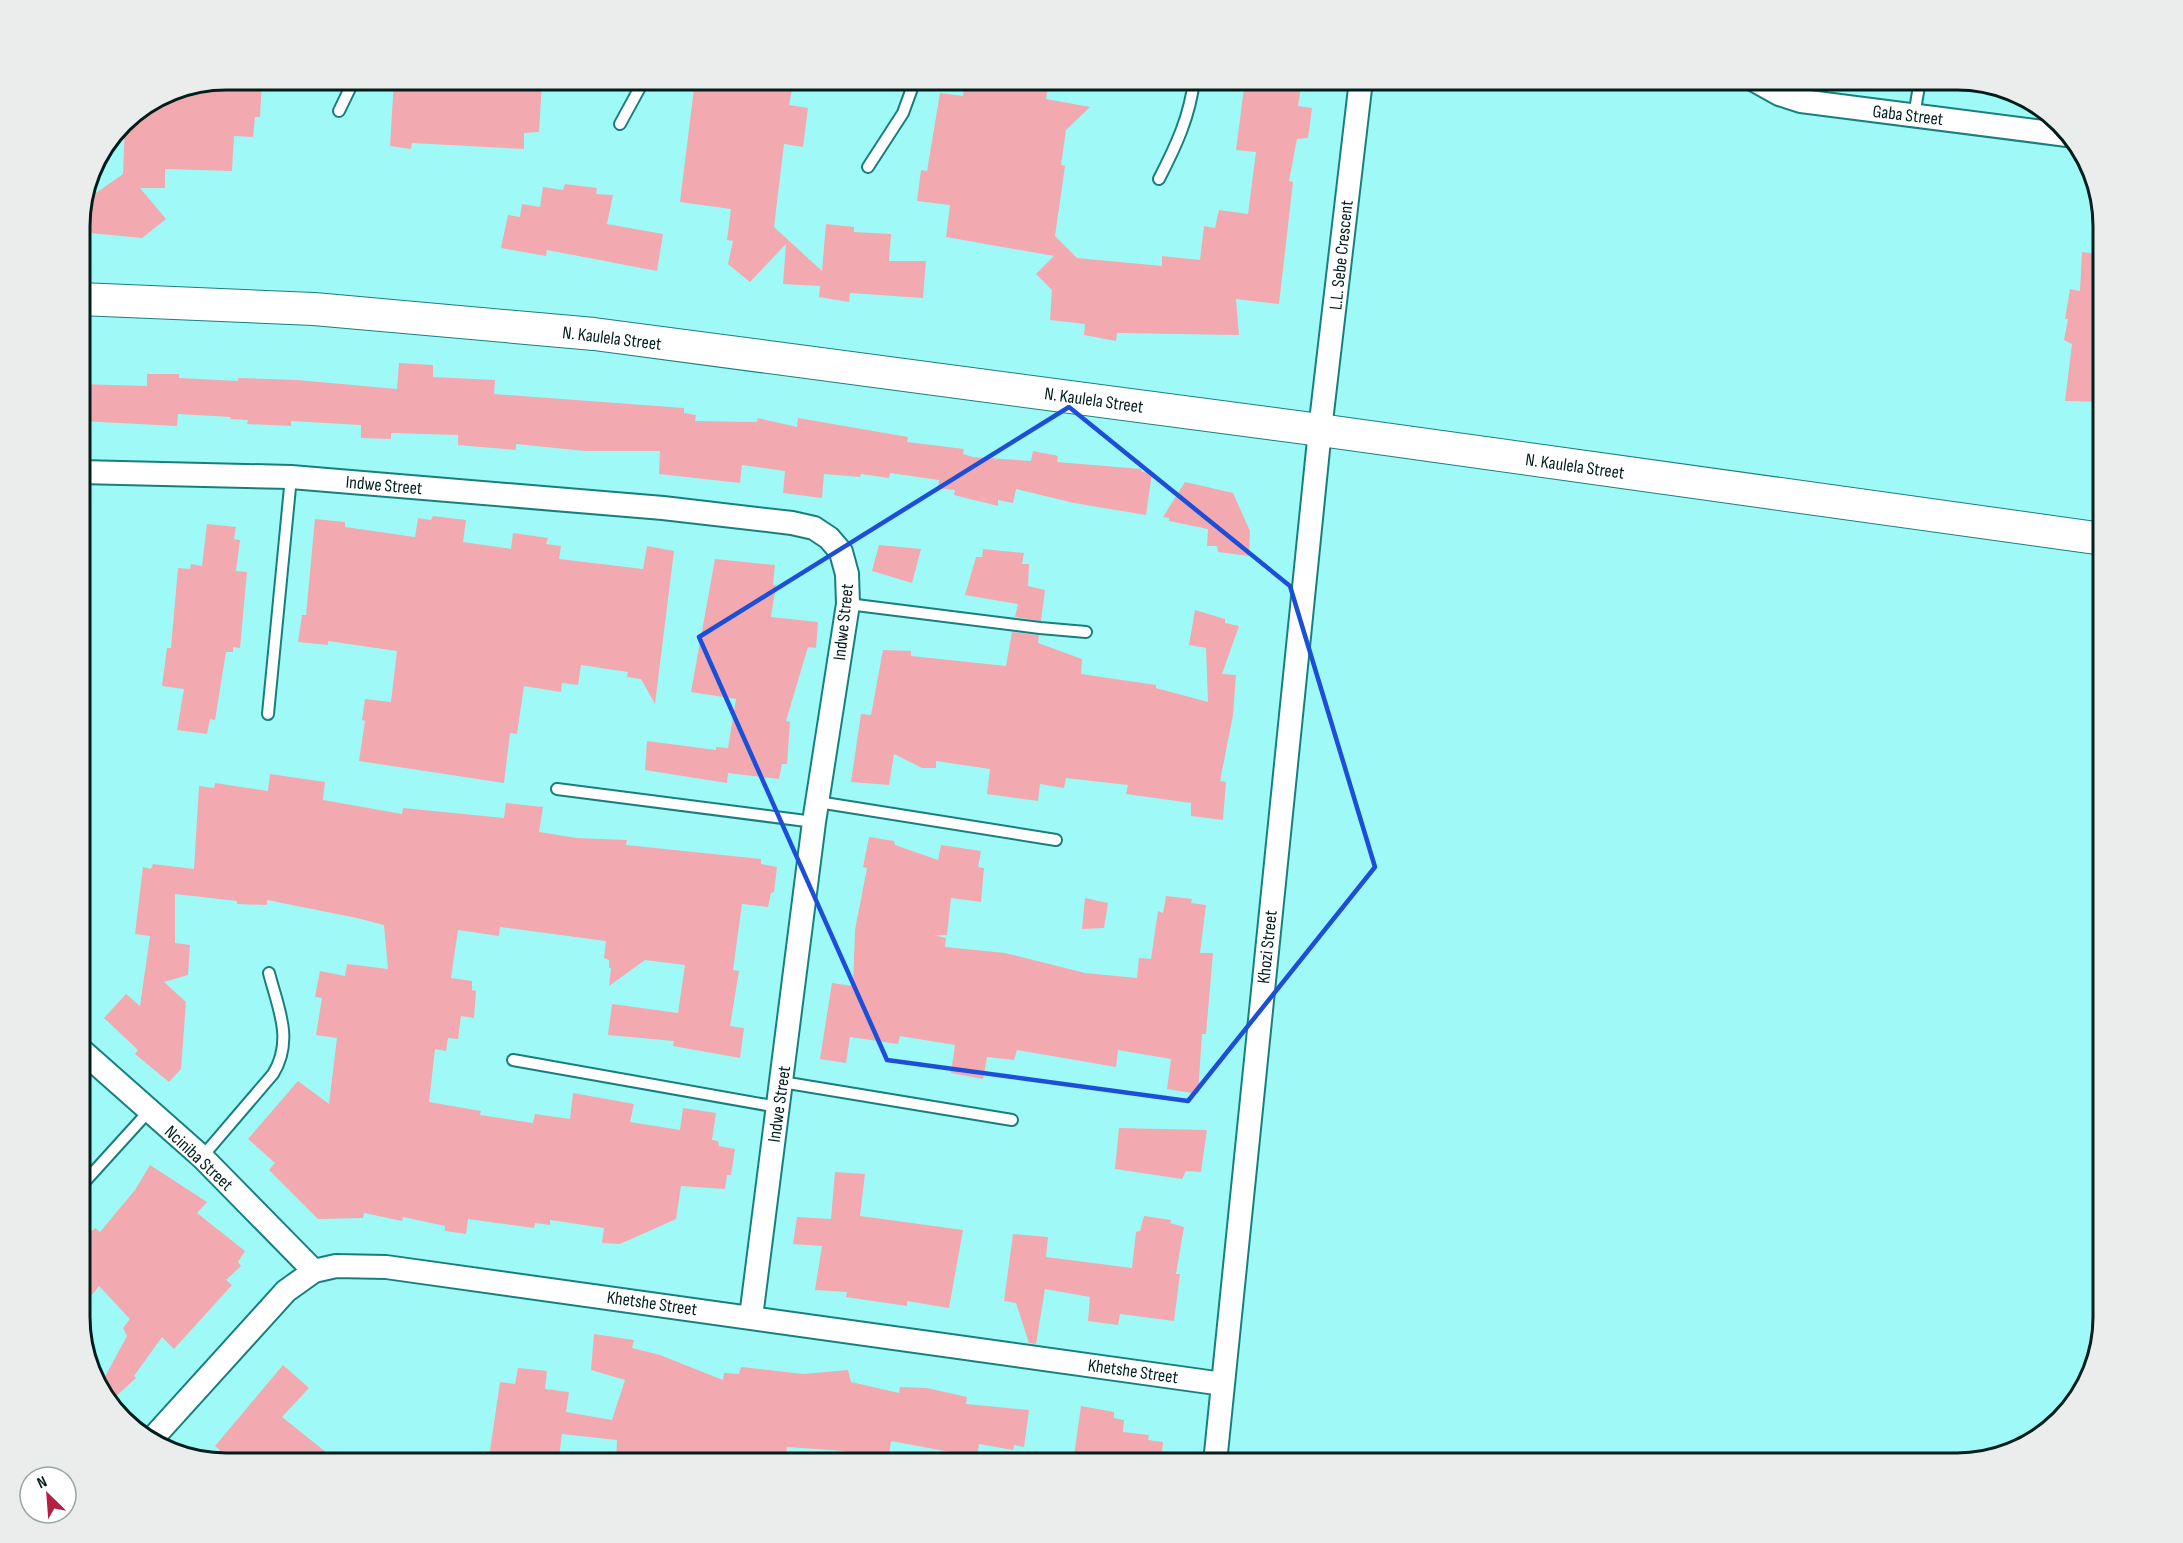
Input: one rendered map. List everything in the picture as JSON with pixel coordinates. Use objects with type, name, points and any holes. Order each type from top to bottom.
[{"type":"street","name":"L.L. Sebe Crescent","points":[[1320,430],[1359,90]]},
{"type":"street","name":"Gaba Street","points":[[1772,90],[1801,101],[2056,134]]},
{"type":"street","name":"N. Kaulela Street","points":[[90,299],[314,309],[594,334],[1320,430],[2093,537]]},
{"type":"street","name":"Khozi Street","points":[[1216,1453],[1320,430]]},
{"type":"street","name":"Indwe Street","points":[[90,472],[291,477],[663,508],[792,523],[814,528],[829,538],[842,552],[847,574],[848,604],[816,812],[751,1317]]},
{"type":"street","name":"Nciniba Street","points":[[90,1058],[202,1157],[314,1271]]},
{"type":"street","name":"Khetshe Street","points":[[157,1433],[264,1312],[286,1291],[314,1271],[336,1266],[386,1267],[1223,1384]]},
{"type":"lane","points":[[339,111],[349,90]]},
{"type":"lane","points":[[620,124],[639,90]]},
{"type":"lane","points":[[868,167],[903,113],[911,90]]},
{"type":"lane","points":[[1159,179],[1176,148],[1187,117],[1192,90]]},
{"type":"lane","points":[[1914,116],[1918,90]]},
{"type":"lane","points":[[268,714],[291,477]]},
{"type":"lane","points":[[848,604],[1086,632]]},
{"type":"lane","points":[[557,789],[816,812],[1056,840]]},
{"type":"lane","points":[[202,1157],[273,1074],[281,1061],[284,1033],[269,973]]},
{"type":"lane","points":[[513,1060],[778,1107]]},
{"type":"lane","points":[[782,1082],[1012,1120]]},
{"type":"lane","points":[[90,1176],[149,1112]]},
{"type":"highlighted area","points":[[1069,407],[1290,586],[1375,867],[1188,1101],[887,1060],[699,637]]},
{"type":"building","points":[[261,90],[260,117],[255,117],[253,137],[234,136],[232,171],[165,169],[165,188],[140,188],[166,219],[142,238],[90,233],[94,194],[123,174],[124,136],[158,108],[174,100],[209,91]]},
{"type":"building","points":[[393,90],[542,90],[539,132],[524,133],[524,149],[412,143],[411,149],[390,146]]},
{"type":"building","points":[[694,90],[792,90],[789,105],[808,108],[803,147],[784,144],[774,227],[822,271],[826,224],[854,227],[854,232],[891,234],[889,261],[926,261],[923,298],[850,293],[849,302],[819,297],[820,286],[783,284],[786,244],[750,282],[728,264],[733,241],[727,240],[731,209],[680,202]]},
{"type":"building","points":[[964,90],[1047,90],[1046,99],[1090,107],[1066,130],[1061,165],[1065,166],[1055,236],[1077,258],[1162,266],[1162,256],[1200,260],[1204,226],[1215,228],[1219,210],[1248,214],[1256,152],[1236,150],[1244,90],[1300,90],[1298,106],[1312,108],[1308,138],[1297,139],[1289,181],[1293,182],[1279,304],[1236,299],[1239,335],[1117,333],[1116,341],[1084,335],[1085,324],[1050,320],[1052,290],[1036,274],[1054,256],[946,237],[950,205],[917,201],[921,170],[927,171],[940,93],[963,96]]},
{"type":"building","points":[[565,184],[597,188],[596,194],[613,195],[607,224],[663,234],[657,271],[547,250],[546,256],[501,248],[508,215],[520,217],[522,204],[540,207],[543,187],[563,190]]},
{"type":"building","points":[[2082,252],[2093,254],[2093,402],[2065,401],[2072,344],[2064,340],[2068,319],[2065,319],[2070,289],[2080,291]]},
{"type":"building","points":[[399,363],[433,365],[433,377],[495,380],[494,394],[684,408],[684,413],[696,415],[695,421],[757,422],[758,418],[797,427],[798,418],[908,437],[907,442],[964,449],[963,454],[973,457],[1031,461],[1033,451],[1058,456],[1057,462],[1141,469],[1142,472],[1152,473],[1146,515],[1074,503],[1016,489],[1013,503],[998,500],[998,506],[954,495],[955,490],[938,488],[939,480],[890,473],[889,478],[861,474],[860,477],[824,474],[822,498],[783,493],[785,471],[742,465],[740,483],[659,474],[660,451],[585,451],[516,444],[516,450],[458,445],[458,435],[391,433],[391,439],[361,438],[361,425],[291,421],[291,426],[247,424],[248,420],[230,419],[231,417],[178,414],[177,426],[90,422],[90,384],[147,386],[147,374],[179,374],[179,378],[238,381],[238,378],[297,380],[397,389]]},
{"type":"building","points":[[1185,482],[1233,493],[1250,531],[1249,556],[1218,552],[1217,546],[1207,546],[1208,529],[1169,521],[1169,518],[1163,517]]},
{"type":"building","points":[[433,516],[466,520],[463,542],[511,549],[513,533],[548,538],[546,544],[561,546],[559,559],[643,569],[647,546],[674,551],[655,704],[641,679],[627,677],[628,672],[581,665],[578,685],[562,683],[561,692],[524,686],[517,734],[510,733],[504,783],[359,761],[365,721],[362,720],[365,699],[391,702],[397,651],[328,641],[328,645],[298,642],[302,615],[306,615],[315,519],[345,522],[345,527],[415,537],[418,518],[431,520]]},
{"type":"building","points":[[207,524],[236,527],[234,539],[240,540],[236,571],[247,572],[240,648],[233,647],[233,652],[226,652],[215,720],[210,719],[207,734],[177,730],[184,689],[162,686],[167,648],[171,648],[178,568],[190,569],[191,564],[202,566]]},
{"type":"building","points":[[879,545],[921,549],[912,583],[872,571]]},
{"type":"building","points":[[983,549],[1024,553],[1022,564],[1029,564],[1028,586],[1045,590],[1041,621],[1015,617],[1018,604],[965,595],[976,557],[982,557]]},
{"type":"building","points":[[715,559],[775,565],[773,585],[776,585],[771,617],[818,622],[816,648],[808,647],[786,721],[790,722],[787,764],[782,764],[779,779],[728,773],[727,783],[645,770],[647,741],[716,750],[716,747],[728,748],[736,699],[691,692]]},
{"type":"building","points":[[1195,610],[1225,619],[1225,623],[1239,626],[1222,674],[1236,675],[1233,715],[1220,781],[1226,782],[1223,820],[1191,816],[1191,803],[1126,794],[1128,785],[1066,778],[1064,788],[1040,784],[1038,801],[987,794],[990,769],[936,761],[936,768],[922,768],[894,754],[889,785],[851,782],[861,714],[871,715],[883,650],[911,651],[911,656],[1006,666],[1012,632],[1039,635],[1038,643],[1082,659],[1081,674],[1156,685],[1156,688],[1208,702],[1206,648],[1189,645]]},
{"type":"building","points":[[270,774],[325,782],[323,800],[402,814],[403,808],[504,818],[506,803],[543,807],[539,832],[577,838],[627,840],[626,845],[761,859],[761,864],[777,867],[774,892],[771,893],[768,907],[742,904],[733,970],[739,971],[730,1026],[744,1028],[740,1058],[673,1046],[674,1041],[608,1035],[612,1004],[678,1013],[685,965],[645,960],[609,986],[611,968],[609,968],[609,960],[604,958],[606,941],[500,927],[499,936],[458,930],[451,978],[472,981],[472,990],[476,991],[474,1018],[461,1016],[458,1039],[448,1038],[446,1051],[435,1049],[429,1102],[481,1111],[480,1115],[533,1123],[535,1114],[570,1119],[573,1093],[634,1104],[630,1122],[680,1130],[683,1108],[716,1113],[712,1140],[718,1141],[719,1146],[735,1149],[731,1175],[727,1175],[725,1189],[681,1186],[676,1219],[620,1244],[602,1243],[604,1228],[550,1220],[550,1225],[535,1223],[534,1228],[468,1219],[466,1234],[445,1231],[445,1226],[403,1217],[402,1221],[364,1213],[363,1218],[318,1219],[269,1170],[275,1163],[248,1139],[298,1081],[329,1104],[337,1038],[316,1035],[322,998],[315,997],[320,971],[345,976],[347,964],[388,969],[384,925],[357,918],[267,900],[267,905],[237,904],[237,901],[175,894],[175,943],[190,945],[188,975],[164,982],[186,1002],[181,1069],[169,1082],[135,1054],[138,1050],[104,1018],[126,994],[140,1006],[150,936],[135,934],[143,867],[151,869],[153,864],[194,869],[199,786],[214,788],[215,783],[268,791]]},
{"type":"building","points":[[869,837],[894,841],[895,845],[938,860],[941,845],[981,851],[978,867],[984,868],[981,902],[951,898],[947,935],[934,935],[946,938],[945,947],[1005,953],[1085,973],[1137,978],[1139,958],[1151,959],[1158,911],[1163,913],[1166,896],[1192,899],[1191,903],[1206,905],[1200,953],[1213,953],[1206,1034],[1202,1034],[1198,1094],[1167,1089],[1171,1059],[1118,1050],[1116,1067],[1017,1050],[1014,1060],[987,1057],[983,1079],[951,1073],[955,1045],[900,1036],[898,1044],[850,1037],[846,1063],[820,1059],[832,983],[853,986],[855,930],[867,868],[863,867]]},
{"type":"building","points":[[1085,898],[1108,903],[1104,928],[1082,929]]},
{"type":"building","points":[[1119,1128],[1207,1130],[1201,1172],[1186,1171],[1182,1179],[1115,1169]]},
{"type":"building","points":[[150,1165],[207,1202],[197,1213],[245,1251],[238,1262],[241,1266],[226,1280],[232,1285],[174,1349],[162,1337],[134,1376],[136,1378],[116,1396],[104,1378],[127,1336],[123,1328],[130,1319],[99,1286],[90,1297],[90,1233],[95,1228],[100,1232],[135,1190]]},
{"type":"building","points":[[835,1172],[865,1174],[860,1216],[963,1230],[949,1308],[907,1301],[907,1306],[846,1297],[847,1292],[815,1290],[822,1246],[793,1244],[797,1217],[831,1219]]},
{"type":"building","points":[[1144,1216],[1171,1220],[1170,1223],[1184,1227],[1176,1274],[1180,1274],[1174,1321],[1120,1314],[1118,1325],[1088,1321],[1090,1297],[1045,1289],[1036,1344],[1029,1343],[1016,1303],[1004,1301],[1013,1234],[1048,1237],[1046,1257],[1132,1268],[1136,1232],[1140,1231]]},
{"type":"building","points":[[594,1334],[634,1340],[632,1348],[660,1355],[723,1380],[724,1373],[739,1374],[741,1367],[803,1374],[848,1370],[851,1382],[899,1393],[900,1387],[927,1388],[967,1397],[966,1404],[1029,1410],[1024,1447],[1014,1445],[1013,1450],[979,1444],[978,1453],[956,1453],[891,1441],[889,1453],[845,1453],[845,1451],[787,1447],[786,1453],[616,1453],[617,1440],[562,1434],[559,1453],[490,1453],[500,1382],[515,1384],[518,1368],[547,1371],[545,1389],[569,1392],[566,1412],[612,1420],[625,1380],[591,1370]]},
{"type":"building","points":[[283,1365],[309,1388],[282,1417],[327,1453],[218,1453],[220,1450],[215,1446]]},
{"type":"building","points":[[1081,1406],[1114,1412],[1114,1418],[1124,1420],[1123,1432],[1149,1435],[1148,1440],[1163,1442],[1162,1453],[1074,1453]]}]
